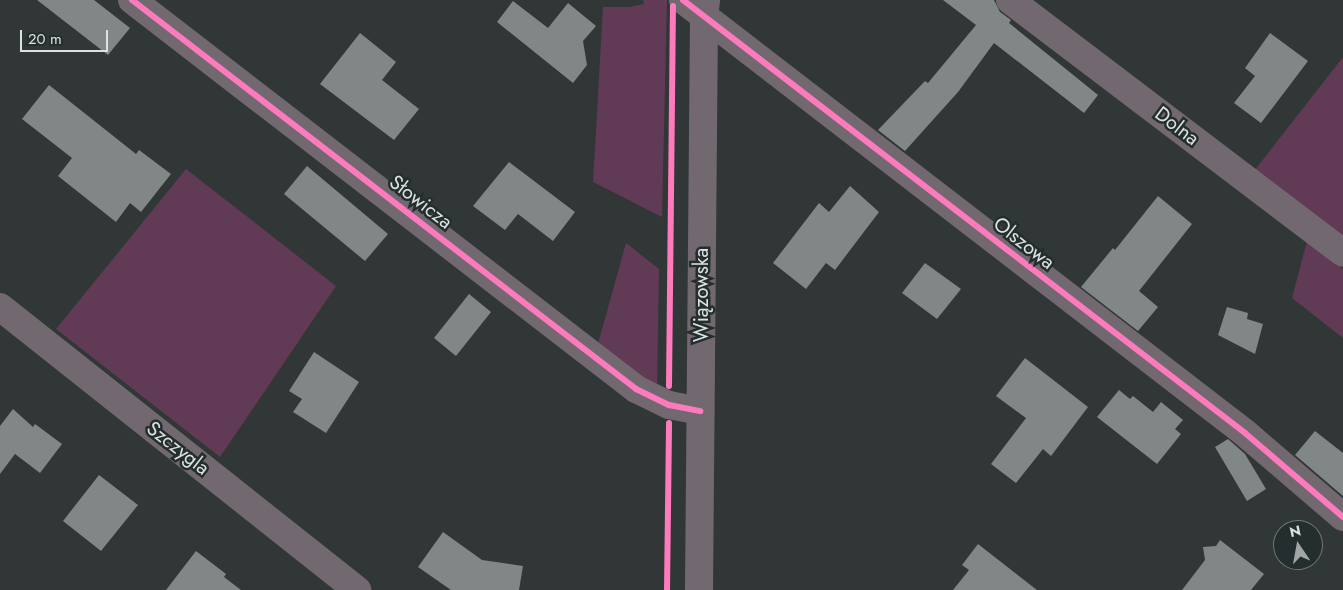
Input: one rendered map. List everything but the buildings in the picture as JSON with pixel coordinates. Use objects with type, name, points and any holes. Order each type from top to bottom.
[{"type":"street","name":"Słowicza","points":[[132,0],[636,389],[669,405],[700,411]]},
{"type":"street","name":"Olszowa","points":[[683,0],[705,9],[1245,433],[1343,517]]},
{"type":"street","name":"Dolna","points":[[1010,0],[1343,253]]},
{"type":"street","name":"Wiązowska","points":[[699,590],[705,9]]},
{"type":"street","name":"Szczygla","points":[[0,306],[357,590]]},
{"type":"shaded area","points":[[643,0],[667,0],[662,217],[593,182],[603,7],[629,7],[644,4]]},
{"type":"shaded area","points":[[1343,57],[1343,236],[1254,171]]},
{"type":"shaded area","points":[[186,169],[336,286],[220,457],[56,329]]},
{"type":"shaded area","points":[[1307,241],[1343,269],[1343,338],[1292,298]]},
{"type":"shaded area","points":[[626,243],[659,269],[657,390],[597,347]]},
{"type":"cycle path","points":[[132,0],[636,389],[669,405],[700,411]]},
{"type":"cycle path","points":[[683,0],[1245,433],[1343,517]]},
{"type":"cycle path","points":[[669,386],[673,6]]},
{"type":"cycle path","points":[[667,590],[669,423]]}]
